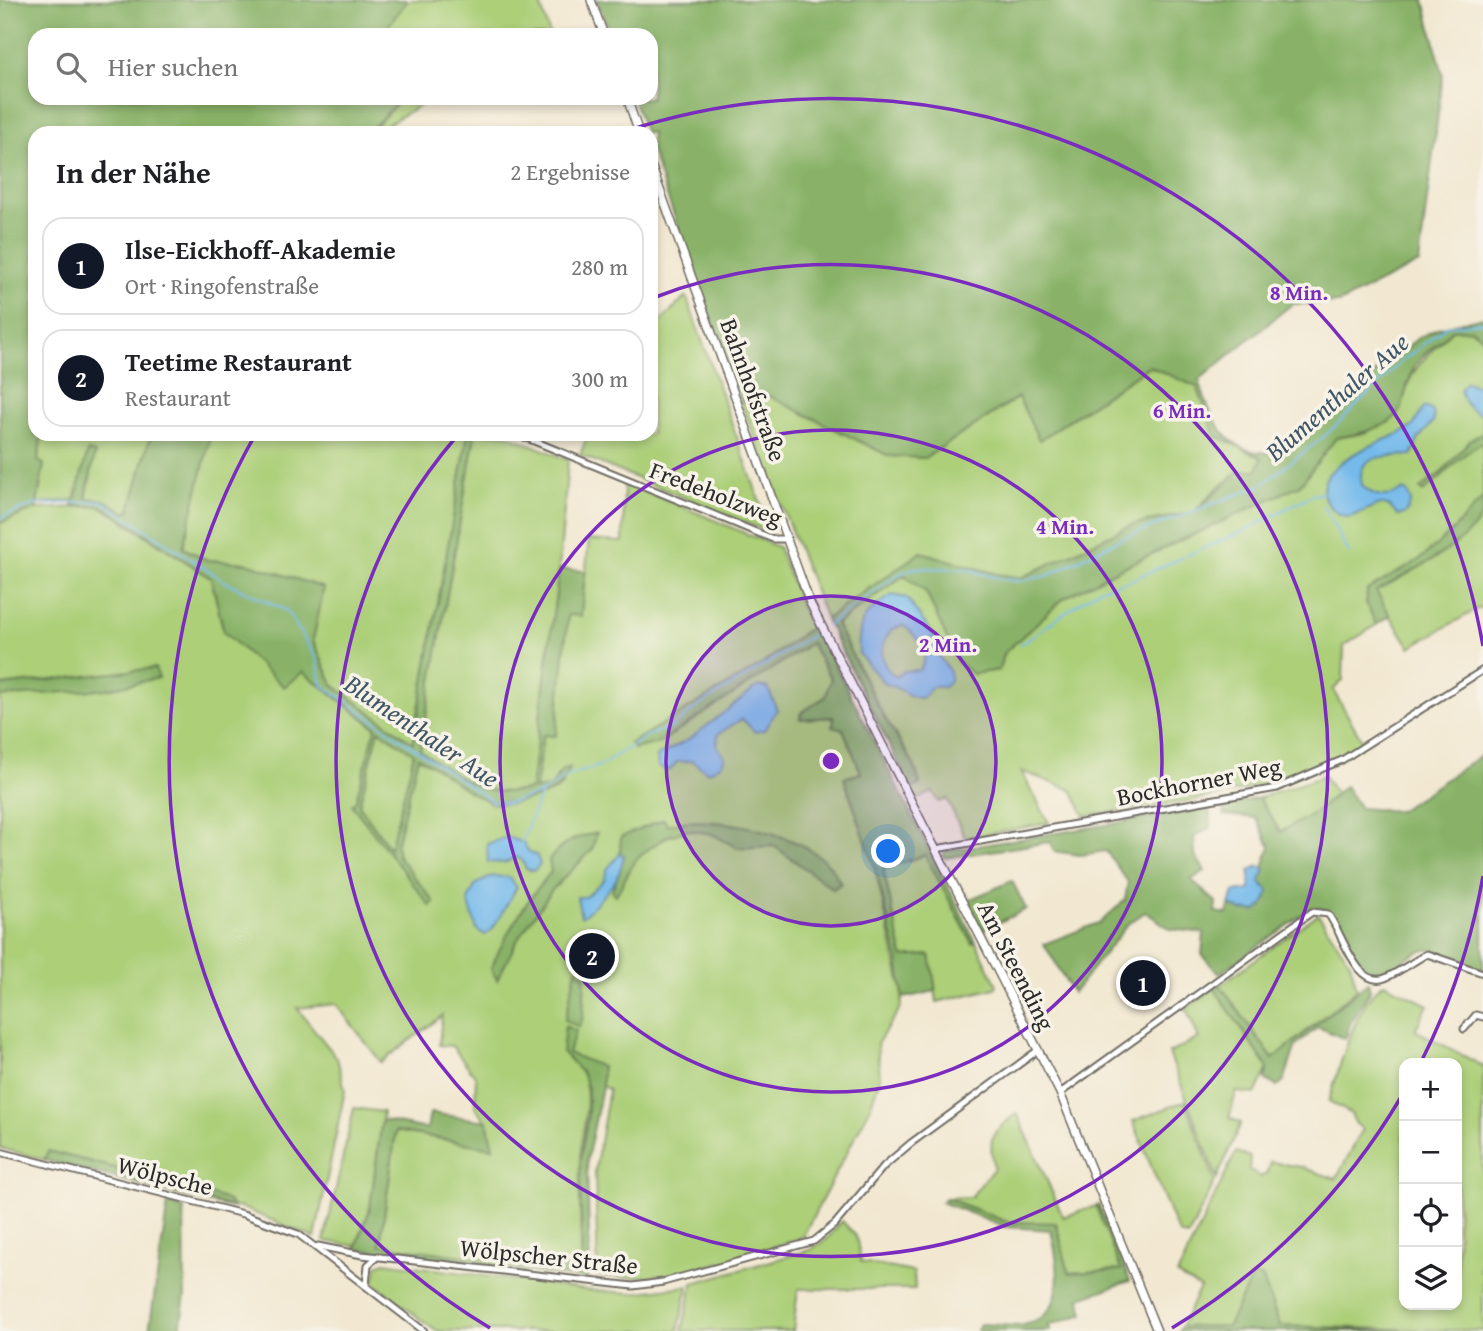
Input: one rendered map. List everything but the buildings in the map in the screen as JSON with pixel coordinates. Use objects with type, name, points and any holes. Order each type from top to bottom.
[{"type":"street","points":[[591,0],[601,28]]},
{"type":"street","points":[[629,105],[637,126]]},
{"type":"street","name":"Bahnhofstraße","points":[[658,184],[786,540],[822,627]]},
{"type":"street","name":"Fredeholzweg","points":[[534,441],[773,539],[786,540]]},
{"type":"street","name":"Am Steending","points":[[822,627],[1060,1093],[1157,1331]]},
{"type":"street","name":"Bockhorner Weg","points":[[936,849],[1276,788],[1342,760],[1483,670]]},
{"type":"street","points":[[1060,1093],[1312,912],[1328,914],[1335,922],[1360,971],[1369,978],[1382,980],[1427,954],[1483,973]]},
{"type":"street","points":[[1464,1029],[1475,1015],[1483,1017]]},
{"type":"street","name":"Wölpscher Straße","points":[[318,1246],[378,1256],[633,1286],[663,1282],[792,1248],[814,1241],[835,1224],[884,1166],[911,1143],[1037,1051]]},
{"type":"street","name":"Wölpsche","points":[[0,1152],[243,1214],[298,1234],[318,1246]]},
{"type":"street","points":[[318,1246],[424,1331]]},
{"type":"street","points":[[366,1285],[368,1265],[378,1256]]},
{"type":"green space","points":[[0,0],[408,0],[386,28],[28,28],[28,105],[395,105],[374,126],[28,126],[28,441],[41,441],[38,461],[44,464],[36,509],[0,523]]},
{"type":"green space","points":[[408,0],[539,0],[548,28],[386,28]]},
{"type":"green space","points":[[597,0],[1424,0],[1443,75],[1419,263],[1339,303],[1292,304],[1199,380],[1216,423],[1235,443],[1248,450],[1280,451],[1418,338],[1438,328],[1483,317],[1483,338],[1471,329],[1452,330],[1416,364],[1402,406],[1392,420],[1374,429],[1336,438],[1300,485],[1113,572],[1064,598],[1003,654],[999,670],[972,674],[957,661],[926,592],[904,575],[836,624],[883,715],[914,765],[920,784],[911,789],[826,619],[921,552],[996,574],[1021,578],[1131,525],[1194,512],[1239,471],[1257,470],[1262,458],[1215,435],[1197,387],[1149,366],[1039,440],[1018,397],[925,458],[889,456],[763,393],[741,402],[658,171],[658,126],[643,126],[635,105],[658,105],[658,28],[608,28]]},
{"type":"green space","points":[[395,105],[420,105],[384,126],[376,126]]},
{"type":"green space","points":[[686,296],[769,527],[760,529],[580,455],[585,441],[658,441],[658,324]]},
{"type":"green space","points":[[1471,329],[1483,338],[1483,606],[1410,647],[1390,616],[1344,646],[1343,680],[1333,690],[1363,742],[1331,760],[1264,785],[1193,800],[1085,816],[1072,790],[1021,771],[1049,823],[965,838],[947,799],[939,802],[933,792],[916,800],[911,789],[920,784],[914,765],[883,715],[836,625],[904,575],[926,592],[958,661],[972,674],[999,670],[1003,654],[1064,598],[1113,572],[1300,485],[1336,438],[1366,433],[1401,408],[1414,373],[1426,356],[1452,330]]},
{"type":"green space","points":[[1149,366],[1198,387],[1215,435],[1262,458],[1257,470],[1220,485],[1194,512],[1131,525],[1021,578],[996,574],[921,552],[826,619],[741,402],[763,393],[889,456],[925,458],[1019,397],[1040,440]]},
{"type":"green space","points":[[1483,432],[1483,443],[1467,453],[1423,492],[1420,489],[1442,472],[1470,440]]},
{"type":"green space","points":[[41,441],[149,441],[130,510],[126,513],[104,500],[86,499],[95,453],[88,451],[75,500],[37,504],[44,464],[37,462]]},
{"type":"green space","points":[[149,441],[209,441],[183,548],[207,560],[247,563],[324,588],[313,640],[333,685],[413,743],[467,441],[474,441],[420,750],[458,776],[485,789],[514,792],[531,789],[559,569],[585,571],[581,616],[568,615],[556,736],[543,735],[535,790],[551,787],[563,769],[570,768],[564,779],[557,788],[542,796],[514,802],[497,802],[471,793],[418,757],[396,845],[398,856],[434,902],[430,906],[352,805],[356,800],[376,727],[303,672],[284,687],[224,632],[211,578],[109,510],[100,506],[73,506],[88,451],[95,453],[86,498],[104,500],[126,513],[130,510]],"holes":[[[379,730],[414,754],[390,849],[359,805]]]},
{"type":"green space","points":[[209,441],[467,441],[413,743],[333,685],[313,640],[247,563],[207,560],[183,548]]},
{"type":"green space","points":[[474,441],[522,441],[568,460],[559,569],[531,789],[498,792],[484,789],[459,777],[420,750]]},
{"type":"green space","points":[[624,482],[778,547],[810,628],[761,665],[631,743],[659,743],[811,643],[831,679],[826,697],[801,713],[800,719],[834,717],[850,741],[862,773],[844,778],[875,868],[903,994],[901,1007],[877,1044],[880,1078],[869,1110],[802,1238],[677,1273],[625,1278],[598,1276],[595,1171],[609,1090],[583,1074],[587,1098],[580,1164],[582,1272],[380,1245],[396,1131],[493,1148],[487,1122],[475,1107],[476,1077],[452,1046],[439,1045],[442,1016],[381,1062],[336,1004],[297,1008],[337,1058],[345,1090],[315,1238],[240,1207],[230,1208],[0,1148],[0,523],[36,509],[100,506],[211,578],[224,633],[303,672],[376,728],[356,800],[352,805],[413,883],[416,880],[398,856],[396,845],[418,756],[492,804],[510,804],[556,791],[562,785],[569,768],[558,775],[551,787],[535,790],[543,734],[555,736],[568,615],[581,615],[589,540],[623,542]]},
{"type":"green space","points":[[1483,498],[1482,514],[1465,537],[1419,568],[1376,591],[1390,615],[1376,624],[1366,603],[1367,590],[1419,560],[1448,535]]},
{"type":"green space","points":[[810,628],[820,635],[976,942],[973,943],[925,855],[883,869],[903,957],[930,955],[936,991],[903,998],[898,959],[875,868],[844,778],[861,773],[843,729],[833,726],[834,717],[800,719],[801,713],[825,697],[831,679],[811,643],[659,743],[633,749],[631,743],[761,665]]},
{"type":"green space","points":[[155,668],[159,678],[107,689],[0,697],[0,686]]},
{"type":"green space","points":[[379,730],[414,753],[391,850],[359,805]]},
{"type":"green space","points":[[1483,754],[1483,969],[1477,970],[1445,954],[1426,950],[1383,972],[1367,972],[1354,954],[1334,915],[1313,907],[1219,974],[1202,955],[1204,933],[1171,929],[1145,912],[1128,924],[1073,993],[1044,944],[1101,922],[1125,900],[1128,882],[1106,851],[1080,855],[1054,851],[1050,842],[945,858],[943,855],[946,851],[1209,808],[1211,827],[1194,837],[1195,855],[1205,871],[1191,880],[1216,902],[1215,912],[1228,914],[1230,905],[1240,910],[1256,911],[1260,877],[1270,846],[1256,818],[1224,815],[1225,805],[1259,798],[1280,832],[1316,812],[1345,786],[1360,808],[1399,811]]},
{"type":"green space","points":[[1324,776],[1336,794],[1316,812],[1280,832],[1259,798]]},
{"type":"green space","points":[[664,819],[667,825],[706,821],[729,823],[775,834],[815,853],[831,867],[841,883],[833,889],[774,846],[738,848],[712,834],[687,830],[666,837],[635,861],[616,895],[612,891],[624,855],[620,854],[621,837]]},
{"type":"green space","points":[[597,833],[592,850],[552,890],[518,939],[497,980],[491,968],[517,918],[551,872],[549,860],[570,841]]},
{"type":"green space","points":[[925,854],[972,943],[976,942],[997,985],[995,988],[937,1002],[930,955],[903,957],[883,869]]},
{"type":"green space","points":[[1012,881],[1026,909],[982,931],[966,901]]},
{"type":"green space","points":[[1318,914],[1350,962],[1357,989],[1273,1059],[1220,985]]},
{"type":"green space","points":[[576,969],[585,976],[583,1018],[579,1027],[565,1020]]},
{"type":"green space","points":[[1368,982],[1370,991],[1351,1021],[1345,1039],[1318,1027],[1296,1045],[1284,1081],[1277,1086],[1265,1080],[1268,1068],[1214,988],[1220,985],[1273,1059]]},
{"type":"green space","points":[[1384,983],[1428,1005],[1415,1030],[1483,1066],[1483,1260],[1479,1270],[1483,1272],[1483,1331],[1280,1326],[1262,1277],[1228,1326],[1181,1327],[1200,1288],[1177,1275],[1236,1152],[1250,1157],[1249,1170],[1261,1177],[1267,1173],[1270,1162],[1301,1167],[1336,1179],[1363,1129],[1356,1124],[1351,1114],[1329,1101],[1343,1055],[1365,1004]]},
{"type":"green space","points":[[1214,988],[1268,1068],[1255,1094],[1236,1092],[1229,1118],[1241,1123],[1217,1178],[1169,1053],[1199,1038],[1186,1009]]},
{"type":"green space","points":[[565,1026],[576,1031],[568,1053],[602,1067],[602,1088],[587,1160],[590,1274],[586,1279],[356,1249],[370,1208],[382,1120],[427,1129],[430,1113],[487,1121],[493,1148],[396,1131],[380,1245],[582,1272],[580,1161],[588,1115],[588,1088],[582,1073],[562,1052]]},
{"type":"green space","points":[[1185,1101],[1215,1181],[1188,1237],[1180,1234],[1174,1223],[1133,1121]]},
{"type":"green space","points":[[354,1108],[383,1112],[370,1208],[356,1246],[324,1241]]},
{"type":"green space","points":[[1017,1113],[1063,1217],[1096,1206],[1121,1270],[1068,1273],[1056,1223],[1007,1222],[946,1198],[971,1197],[994,1168],[991,1148],[994,1136]]},
{"type":"green space","points":[[48,1151],[187,1186],[227,1200],[234,1207],[44,1160]]},
{"type":"green space","points":[[946,1198],[1007,1222],[1056,1223],[1069,1273],[1121,1270],[1096,1206],[1099,1205],[1130,1281],[1080,1298],[1084,1314],[1049,1325],[1050,1331],[977,1331],[980,1324],[1023,1325],[1038,1320],[1048,1311],[1054,1300],[1058,1272],[1051,1230],[1006,1227],[941,1202]]},
{"type":"green space","points":[[168,1203],[184,1209],[185,1295],[180,1331],[149,1331]]},
{"type":"green space","points":[[842,1221],[856,1236],[861,1262],[914,1272],[915,1289],[798,1289],[793,1331],[682,1331],[693,1283],[810,1250],[827,1239]]},
{"type":"green space","points":[[384,1262],[586,1290],[631,1293],[688,1286],[678,1331],[436,1331],[374,1283],[377,1266]]},
{"type":"green space","points":[[1252,1276],[1262,1277],[1280,1326],[1402,1331],[1179,1331],[1181,1327],[1228,1326]]},
{"type":"water","points":[[1466,382],[1483,388],[1483,415],[1470,409],[1463,399],[1460,389]]},
{"type":"water","points":[[1424,407],[1433,411],[1434,421],[1419,438],[1412,455],[1376,458],[1364,466],[1361,474],[1362,485],[1376,495],[1387,496],[1402,490],[1407,492],[1411,502],[1406,513],[1398,516],[1390,507],[1380,504],[1350,517],[1332,509],[1325,499],[1323,486],[1328,475],[1351,456],[1406,431],[1413,426]]},
{"type":"water","points":[[892,595],[907,598],[935,638],[939,656],[950,672],[950,681],[945,687],[932,687],[922,698],[912,696],[885,684],[859,654],[859,633],[864,618]],"holes":[[[903,625],[922,646],[923,664],[919,670],[904,671],[896,677],[883,661],[884,643],[891,630]]]},
{"type":"water","points":[[758,686],[768,688],[777,710],[764,730],[755,732],[742,719],[718,734],[717,746],[725,757],[721,765],[708,772],[692,761],[677,762],[669,771],[658,767],[657,756],[690,739]]},
{"type":"water","points":[[507,837],[524,843],[528,851],[537,856],[540,864],[534,871],[526,869],[522,860],[516,857],[505,863],[488,862],[487,844]]},
{"type":"water","points":[[620,854],[624,855],[617,878],[581,917],[577,897],[585,897],[604,880],[607,869]]},
{"type":"water","points":[[1258,866],[1265,869],[1260,882],[1269,891],[1264,904],[1256,911],[1240,910],[1230,905],[1234,892],[1250,890],[1250,871]]},
{"type":"water","points":[[493,876],[509,877],[517,887],[492,930],[485,935],[477,930],[468,900],[476,884]]},
{"type":"waterway","name":"Blumenthaler Aue","points":[[828,625],[901,573],[914,568],[967,569],[1000,579],[1018,581],[1047,576],[1120,539],[1260,486],[1326,435],[1401,362],[1446,326],[1483,322]]},
{"type":"waterway","points":[[1201,549],[1240,533],[1312,495],[1323,493]]},
{"type":"waterway","name":"Blumenthaler Aue","points":[[0,518],[33,505],[102,501],[226,582],[287,611],[317,659],[322,685],[493,802],[509,803],[541,793],[570,775],[602,765],[646,736],[672,727],[700,705],[819,631]]},
{"type":"waterway","points":[[1323,506],[1349,553]]},
{"type":"waterway","points":[[1021,644],[1099,589],[1129,581],[1197,551]]},
{"type":"waterway","points":[[521,843],[541,793]]},
{"type":"place","name":"Teetime Restaurant","points":[[592,956]]},
{"type":"place","name":"Ilse-Eickhoff-Akademie","points":[[1143,983]]}]
